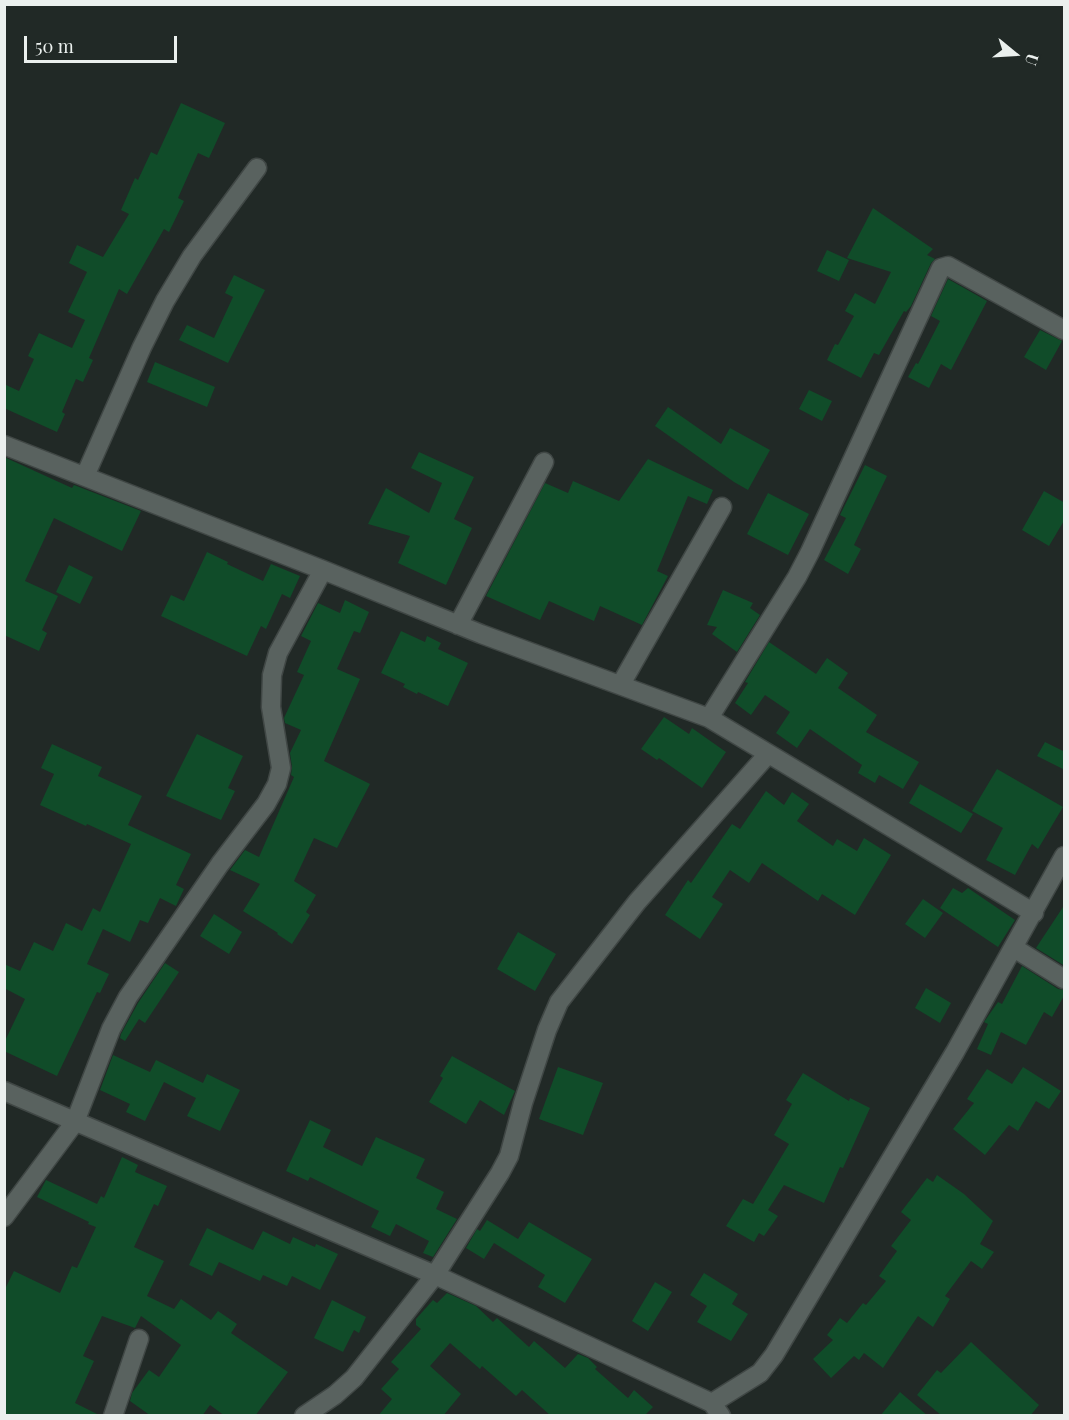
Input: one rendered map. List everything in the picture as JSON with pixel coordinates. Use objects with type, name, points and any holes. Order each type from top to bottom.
[{"type":"street","points":[[85,476],[165,301],[192,256],[257,168]]},
{"type":"street","points":[[709,718],[810,552],[941,268],[948,266],[1065,330]]},
{"type":"street","points":[[4,445],[458,625],[709,718],[1034,913]]},
{"type":"street","points":[[458,625],[544,462]]},
{"type":"street","points":[[621,684],[722,507]]},
{"type":"street","points":[[4,1217],[75,1122],[111,1029],[128,997],[220,864],[266,804],[277,784],[281,768],[271,707],[272,675],[278,652],[323,570]]},
{"type":"street","points":[[304,1416],[336,1395],[354,1377],[435,1275],[500,1173],[509,1156],[530,1082],[559,1002],[637,902],[768,754]]},
{"type":"street","points":[[4,1091],[435,1275],[717,1409],[760,1373],[774,1355],[955,1052],[1065,856]]},
{"type":"street","points":[[1014,948],[1065,979]]},
{"type":"street","points":[[113,1416],[139,1339]]},
{"type":"building","points":[[181,103],[225,123],[209,158],[198,153],[178,198],[184,201],[169,232],[164,229],[127,294],[119,289],[89,358],[93,360],[83,382],[76,379],[62,412],[65,414],[57,432],[4,408],[4,384],[19,391],[34,359],[28,356],[39,333],[72,348],[85,320],[68,312],[87,272],[69,263],[77,245],[103,257],[129,214],[121,210],[135,178],[138,180],[151,152],[157,155]]},
{"type":"building","points":[[873,208],[933,249],[927,255],[935,259],[911,306],[906,312],[904,311],[879,355],[874,353],[861,378],[827,360],[854,316],[845,311],[855,293],[875,304],[891,272],[847,258]]},
{"type":"building","points":[[827,250],[849,260],[839,281],[817,271]]},
{"type":"building","points":[[234,275],[265,290],[228,363],[179,340],[187,325],[214,338],[233,297],[225,293]]},
{"type":"building","points":[[948,279],[987,301],[951,370],[941,364],[929,388],[908,377],[916,363],[918,364],[940,321],[931,316]]},
{"type":"building","points":[[1040,330],[1062,341],[1046,370],[1024,357]]},
{"type":"building","points":[[155,362],[215,387],[207,407],[147,382]]},
{"type":"building","points":[[809,390],[832,401],[822,421],[799,409]]},
{"type":"building","points":[[668,407],[721,444],[730,428],[770,450],[748,490],[655,426]]},
{"type":"building","points":[[419,452],[474,477],[454,519],[472,528],[446,585],[398,563],[410,536],[368,524],[386,488],[429,513],[442,483],[411,468]]},
{"type":"building","points":[[4,457],[72,488],[74,485],[141,511],[122,551],[54,518],[25,581],[58,596],[42,630],[47,633],[39,651],[4,635]]},
{"type":"building","points":[[648,459],[713,490],[707,504],[688,496],[657,571],[668,576],[642,625],[600,606],[594,621],[549,601],[540,620],[486,596],[545,483],[568,493],[573,481],[619,501]]},
{"type":"building","points":[[865,465],[887,476],[854,545],[861,549],[848,574],[824,560],[846,518],[840,515]]},
{"type":"building","points":[[1044,491],[1065,503],[1065,519],[1049,546],[1022,530]]},
{"type":"building","points":[[768,493],[809,514],[788,555],[747,534]]},
{"type":"building","points":[[207,552],[263,581],[271,564],[300,576],[290,598],[282,594],[266,629],[261,626],[247,656],[161,616],[171,595],[184,601]]},
{"type":"building","points":[[69,565],[93,577],[80,604],[56,592]]},
{"type":"building","points":[[723,590],[753,603],[750,608],[760,615],[737,652],[712,634],[717,627],[707,625]]},
{"type":"building","points":[[345,600],[369,612],[360,633],[354,631],[337,669],[360,679],[324,761],[370,784],[337,848],[314,838],[294,881],[316,895],[306,912],[310,915],[292,944],[243,911],[260,884],[230,870],[245,850],[259,857],[294,777],[291,775],[290,753],[301,730],[285,723],[284,718],[304,675],[297,672],[311,641],[301,636],[318,603],[340,613]]},
{"type":"building","points":[[401,631],[425,642],[427,636],[441,643],[438,649],[468,663],[448,706],[418,692],[417,694],[403,687],[405,684],[381,673]]},
{"type":"building","points":[[769,642],[816,674],[827,658],[848,673],[838,688],[877,715],[866,732],[919,762],[903,789],[879,775],[875,783],[858,773],[862,765],[810,729],[797,748],[776,733],[790,712],[765,695],[751,715],[735,703]]},
{"type":"building","points":[[664,717],[689,734],[692,728],[726,752],[702,788],[659,758],[657,760],[641,749]]},
{"type":"building","points":[[197,734],[243,756],[228,788],[235,791],[221,820],[166,796]]},
{"type":"building","points":[[1045,742],[1065,752],[1065,770],[1037,756]]},
{"type":"building","points":[[52,744],[102,767],[98,776],[142,796],[128,825],[191,854],[176,885],[184,889],[176,906],[160,898],[148,923],[140,920],[130,942],[103,929],[87,964],[109,974],[100,993],[97,992],[57,1076],[4,1051],[4,1043],[25,999],[4,988],[4,964],[20,971],[34,942],[53,951],[66,923],[82,931],[93,908],[100,912],[131,844],[40,805],[54,774],[41,768]]},
{"type":"building","points":[[997,769],[1063,807],[1038,849],[1032,844],[1015,875],[986,860],[1003,828],[972,811]]},
{"type":"building","points":[[920,784],[973,814],[961,833],[909,803]]},
{"type":"building","points":[[766,791],[784,805],[792,792],[809,804],[797,821],[833,846],[837,839],[857,851],[864,838],[891,855],[855,915],[822,894],[818,901],[762,863],[749,883],[730,870],[712,897],[723,904],[700,939],[665,915],[688,880],[691,883],[732,824],[740,829]]},
{"type":"building","points":[[953,888],[962,893],[968,888],[1015,920],[998,947],[940,908]]},
{"type":"building","points":[[923,899],[943,913],[925,938],[905,924]]},
{"type":"building","points":[[1065,904],[1065,966],[1036,948]]},
{"type":"building","points":[[214,914],[242,932],[229,954],[200,936]]},
{"type":"building","points":[[518,932],[556,954],[535,991],[497,969]]},
{"type":"building","points":[[165,963],[179,972],[145,1023],[139,1019],[125,1041],[120,1038],[121,1034],[138,1003]]},
{"type":"building","points":[[1022,966],[1058,989],[1065,990],[1065,994],[1052,1017],[1044,1012],[1026,1045],[1001,1032],[991,1055],[977,1049],[988,1024],[984,1022],[998,1002],[1002,1004]]},
{"type":"building","points":[[926,988],[951,1003],[940,1023],[915,1008]]},
{"type":"building","points":[[113,1055],[150,1072],[156,1060],[203,1083],[207,1074],[240,1090],[220,1131],[187,1116],[196,1098],[164,1082],[145,1121],[126,1112],[130,1104],[100,1090]]},
{"type":"building","points":[[452,1056],[515,1091],[504,1115],[480,1100],[466,1124],[429,1102]]},
{"type":"building","points":[[558,1067],[603,1083],[583,1135],[539,1119]]},
{"type":"building","points":[[1023,1067],[1061,1091],[1049,1109],[1036,1101],[1018,1131],[1009,1125],[985,1155],[953,1129],[974,1103],[967,1099],[987,1069],[1012,1084]]},
{"type":"building","points":[[803,1073],[849,1101],[850,1098],[870,1108],[843,1168],[840,1167],[824,1203],[784,1185],[768,1210],[778,1216],[764,1236],[759,1233],[754,1242],[726,1226],[743,1199],[753,1204],[789,1144],[774,1135],[792,1104],[786,1100]]},
{"type":"building","points":[[310,1120],[331,1130],[323,1147],[362,1166],[376,1137],[425,1159],[416,1178],[444,1192],[436,1209],[457,1219],[433,1257],[423,1253],[429,1241],[396,1224],[390,1236],[371,1227],[379,1211],[310,1177],[308,1181],[286,1171]]},
{"type":"building","points":[[122,1157],[138,1165],[135,1172],[167,1186],[158,1206],[154,1204],[134,1247],[164,1261],[147,1296],[174,1309],[181,1299],[211,1320],[218,1311],[237,1324],[231,1333],[288,1372],[255,1416],[225,1416],[210,1405],[202,1416],[151,1416],[130,1401],[132,1393],[149,1370],[159,1377],[181,1345],[141,1316],[135,1328],[102,1316],[83,1356],[94,1361],[75,1403],[101,1416],[4,1416],[4,1291],[14,1271],[60,1293],[72,1266],[77,1268],[96,1227],[37,1197],[46,1180],[97,1204],[101,1196],[104,1198]]},
{"type":"building","points":[[937,1175],[964,1194],[993,1221],[980,1244],[994,1252],[982,1269],[971,1261],[945,1296],[950,1299],[933,1327],[918,1316],[883,1368],[864,1353],[859,1360],[854,1356],[831,1378],[813,1359],[833,1340],[827,1335],[840,1318],[847,1323],[863,1303],[866,1305],[886,1281],[879,1276],[897,1251],[891,1246],[911,1220],[901,1212],[927,1178],[933,1182]]},
{"type":"building","points":[[487,1220],[518,1239],[529,1222],[592,1259],[565,1303],[538,1287],[545,1275],[494,1243],[484,1259],[466,1248],[477,1229],[480,1231]]},
{"type":"building","points":[[207,1228],[253,1250],[263,1231],[290,1244],[293,1237],[338,1254],[320,1290],[292,1276],[287,1286],[263,1275],[260,1281],[219,1262],[212,1276],[189,1265]]},
{"type":"building","points":[[704,1273],[738,1294],[732,1304],[748,1314],[731,1341],[697,1322],[707,1306],[690,1295]]},
{"type":"building","points":[[655,1282],[672,1292],[648,1331],[632,1321]]},
{"type":"building","points":[[447,1293],[476,1306],[493,1322],[497,1318],[529,1347],[534,1341],[565,1368],[578,1354],[588,1358],[597,1367],[595,1369],[628,1398],[634,1390],[653,1407],[646,1414],[647,1416],[551,1416],[522,1390],[516,1396],[482,1366],[480,1369],[450,1343],[430,1366],[461,1394],[443,1416],[378,1416],[392,1399],[381,1389],[399,1369],[391,1362],[421,1329],[416,1325],[416,1319],[433,1300],[437,1303]]},
{"type":"building","points":[[332,1300],[366,1317],[359,1333],[354,1330],[343,1352],[314,1338]]},
{"type":"building","points":[[971,1342],[1039,1405],[1030,1416],[942,1416],[917,1395],[937,1370],[941,1373]]},
{"type":"building","points":[[900,1392],[928,1416],[880,1416]]}]
